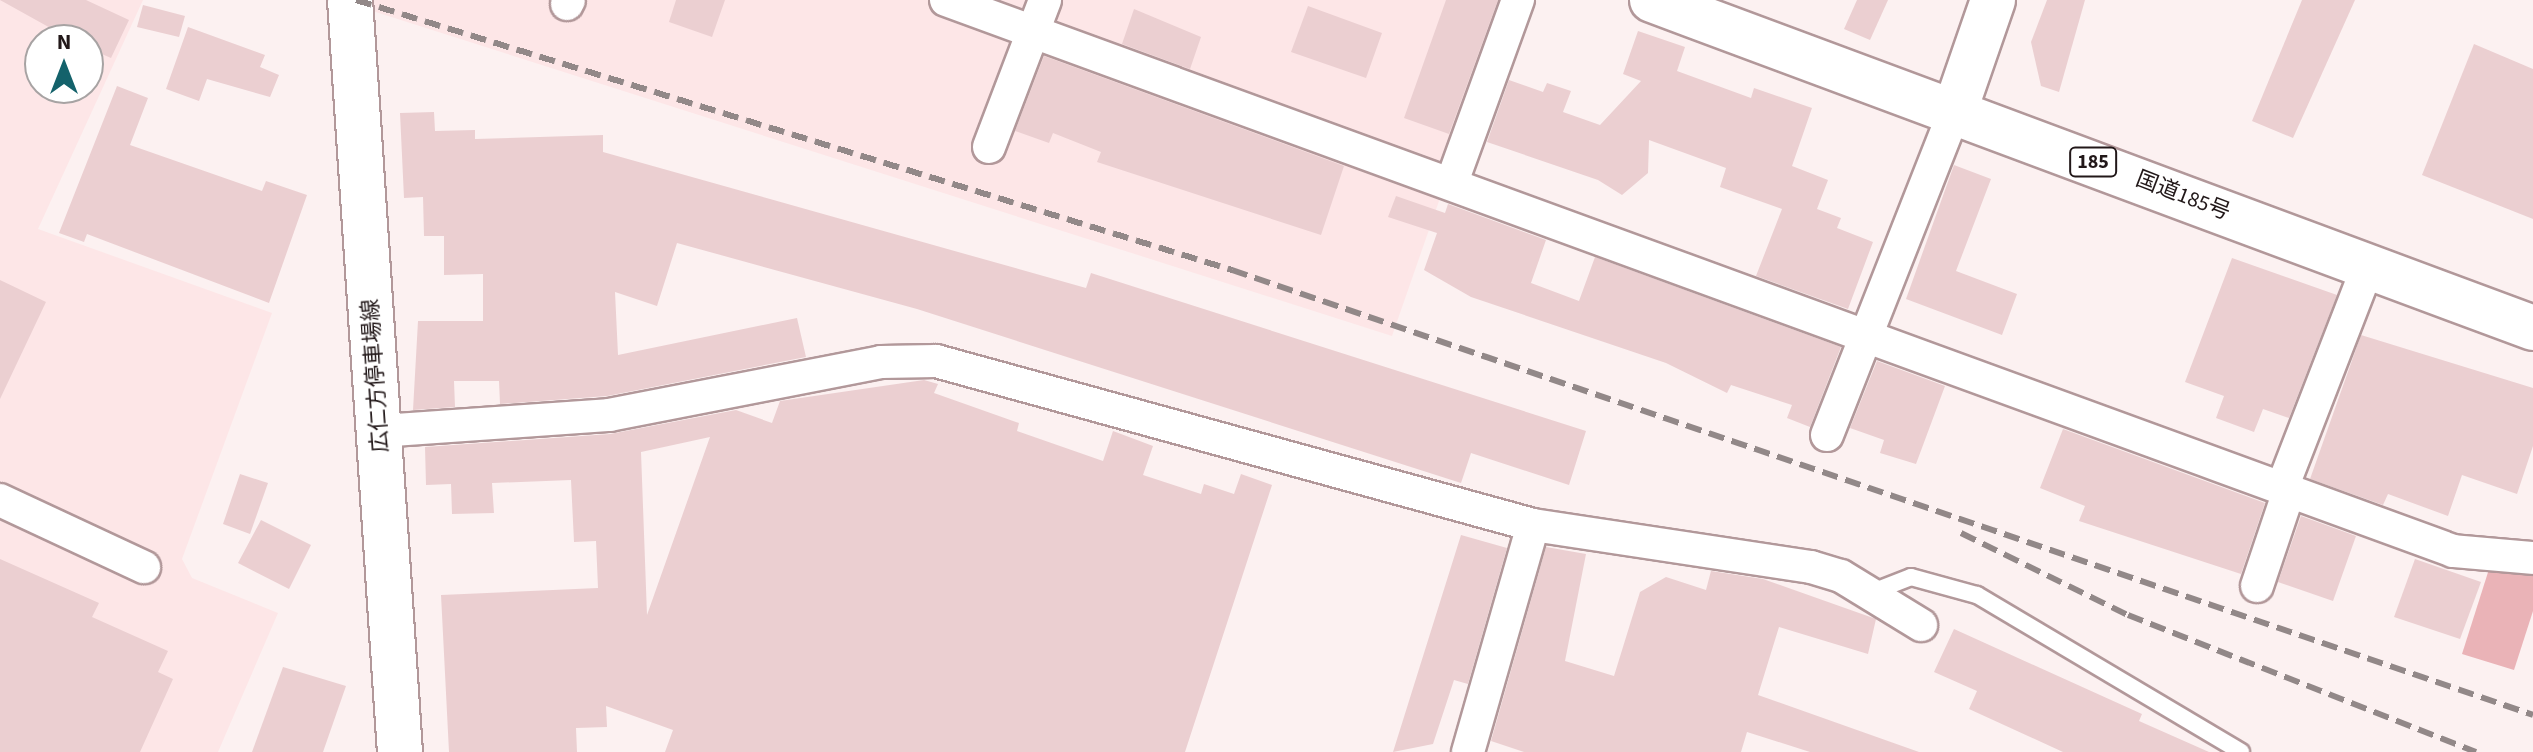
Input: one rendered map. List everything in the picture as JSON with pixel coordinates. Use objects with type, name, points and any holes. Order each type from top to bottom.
[{"type":"main road","name":"広仁方停車場線","points":[[350,0],[400,752]]},
{"type":"main road","name":"国道185号","points":[[1652,0],[1955,110],[2533,328]]},
{"type":"main road","points":[[1955,110],[1993,0]]},
{"type":"street","points":[[946,0],[1040,14],[1452,182],[2453,551],[2533,558]]},
{"type":"street","points":[[1452,182],[1518,0]]},
{"type":"street","points":[[989,147],[1040,14]]},
{"type":"street","points":[[1827,435],[1955,110]]},
{"type":"street","points":[[2257,586],[2286,489],[2368,266]]},
{"type":"street","points":[[380,431],[609,415],[881,362],[936,361],[1305,468],[1533,525],[1748,553],[1841,576],[1921,625]]},
{"type":"street","points":[[0,500],[144,567]]},
{"type":"street","points":[[1468,752],[1533,525]]},
{"type":"lane","points":[[1869,593],[1911,577],[1977,595],[2241,752]]},
{"type":"shaded area","points":[[0,0],[143,0],[104,85],[104,24],[24,24],[24,104],[95,104],[38,229],[272,313],[182,559],[192,578],[278,613],[218,752],[0,752]]},
{"type":"shaded area","points":[[338,0],[1509,0],[1392,336]]},
{"type":"shaded area","points":[[2490,566],[2533,569],[2533,611],[2514,670],[2462,654]]},
{"type":"building","points":[[0,0],[86,0],[129,20],[111,58],[104,55],[104,24],[43,24]]},
{"type":"building","points":[[676,0],[725,0],[712,37],[669,22]]},
{"type":"building","points":[[1446,0],[1498,0],[1449,134],[1404,118]]},
{"type":"building","points":[[1857,0],[1888,0],[1870,40],[1844,29]]},
{"type":"building","points":[[2047,0],[2085,0],[2059,92],[2041,86],[2031,42]]},
{"type":"building","points":[[2302,0],[2355,0],[2293,138],[2252,121]]},
{"type":"building","points":[[143,5],[185,16],[179,37],[137,27]]},
{"type":"building","points":[[1308,6],[1382,33],[1366,78],[1291,52]]},
{"type":"building","points":[[1134,9],[1201,37],[1190,69],[1122,44]]},
{"type":"building","points":[[188,27],[265,55],[260,67],[279,75],[270,97],[207,79],[199,101],[166,89]]},
{"type":"building","points":[[1638,31],[1685,47],[1677,71],[1751,98],[1754,88],[1812,108],[1792,166],[1828,180],[1817,209],[1841,218],[1837,228],[1873,242],[1848,309],[1756,276],[1782,209],[1720,187],[1726,168],[1649,140],[1648,173],[1622,195],[1598,180],[1487,142],[1509,80],[1543,92],[1547,83],[1571,91],[1563,112],[1600,125],[1641,81],[1623,74]]},
{"type":"building","points":[[2474,44],[2533,69],[2533,219],[2422,175]]},
{"type":"building","points":[[1044,56],[1344,166],[1321,235],[1097,162],[1101,152],[1053,133],[1049,143],[1015,131]]},
{"type":"building","points":[[117,86],[148,98],[130,145],[262,191],[266,181],[307,195],[269,303],[87,234],[84,242],[59,233]]},
{"type":"building","points":[[434,112],[435,131],[475,130],[475,139],[603,135],[603,152],[1086,288],[1091,273],[1586,431],[1569,485],[1471,453],[1461,483],[917,309],[677,243],[657,306],[615,292],[618,355],[797,318],[806,357],[607,396],[500,404],[499,381],[454,381],[455,407],[413,410],[418,321],[483,321],[483,274],[444,275],[444,236],[424,236],[423,197],[404,198],[400,113]]},
{"type":"building","points":[[1954,165],[1991,179],[1956,271],[2017,294],[2002,335],[1906,299]]},
{"type":"building","points":[[1396,196],[1445,213],[1448,204],[1546,240],[1531,283],[1579,301],[1595,257],[1841,347],[1810,427],[1787,418],[1792,405],[1731,385],[1727,393],[1666,363],[1471,297],[1424,270],[1437,233],[1388,217]]},
{"type":"building","points":[[2232,258],[2337,295],[2289,418],[2263,409],[2254,432],[2216,418],[2224,396],[2185,382]]},
{"type":"building","points":[[0,280],[46,302],[0,399]]},
{"type":"building","points":[[2361,335],[2533,388],[2533,446],[2517,494],[2462,475],[2448,516],[2388,494],[2383,505],[2310,479]]},
{"type":"building","points":[[1877,361],[1945,386],[1916,464],[1880,453],[1884,440],[1850,428]]},
{"type":"building","points":[[924,380],[938,384],[934,393],[1019,423],[1017,431],[1103,461],[1113,431],[1153,446],[1143,475],[1201,494],[1204,484],[1234,494],[1241,474],[1272,485],[1185,752],[665,752],[673,730],[606,706],[607,727],[576,728],[577,752],[449,752],[441,595],[598,588],[596,541],[574,542],[571,480],[492,483],[494,513],[452,514],[451,484],[426,485],[425,447],[610,434],[736,410],[772,423],[780,401]],"holes":[[[710,437],[647,615],[641,452]]]},
{"type":"building","points":[[2063,429],[2265,503],[2241,574],[2079,521],[2085,506],[2040,488]]},
{"type":"building","points":[[240,474],[268,483],[250,534],[223,524]]},
{"type":"building","points":[[2301,516],[2356,536],[2333,601],[2278,582]]},
{"type":"building","points":[[261,520],[311,545],[289,589],[238,563]]},
{"type":"building","points":[[1461,535],[1507,548],[1468,684],[1454,680],[1433,744],[1393,752]]},
{"type":"building","points":[[1546,547],[1586,554],[1565,661],[1614,676],[1640,592],[1666,577],[1706,590],[1711,571],[1763,579],[1876,619],[1868,654],[1779,627],[1758,695],[1919,752],[1810,752],[1747,732],[1741,752],[1524,752],[1491,741]]},
{"type":"building","points":[[0,559],[99,603],[92,617],[168,651],[158,672],[173,679],[140,752],[0,752]]},
{"type":"building","points":[[2415,559],[2481,582],[2460,639],[2394,617]]},
{"type":"building","points":[[1954,629],[2142,714],[2139,721],[2209,752],[2063,752],[1969,709],[1977,691],[1934,672]]},
{"type":"building","points":[[283,667],[346,686],[323,752],[252,752]]},
{"type":"railway","points":[[356,0],[1232,270],[2533,715]]},
{"type":"railway","points":[[1961,533],[2128,615],[2476,752]]}]
